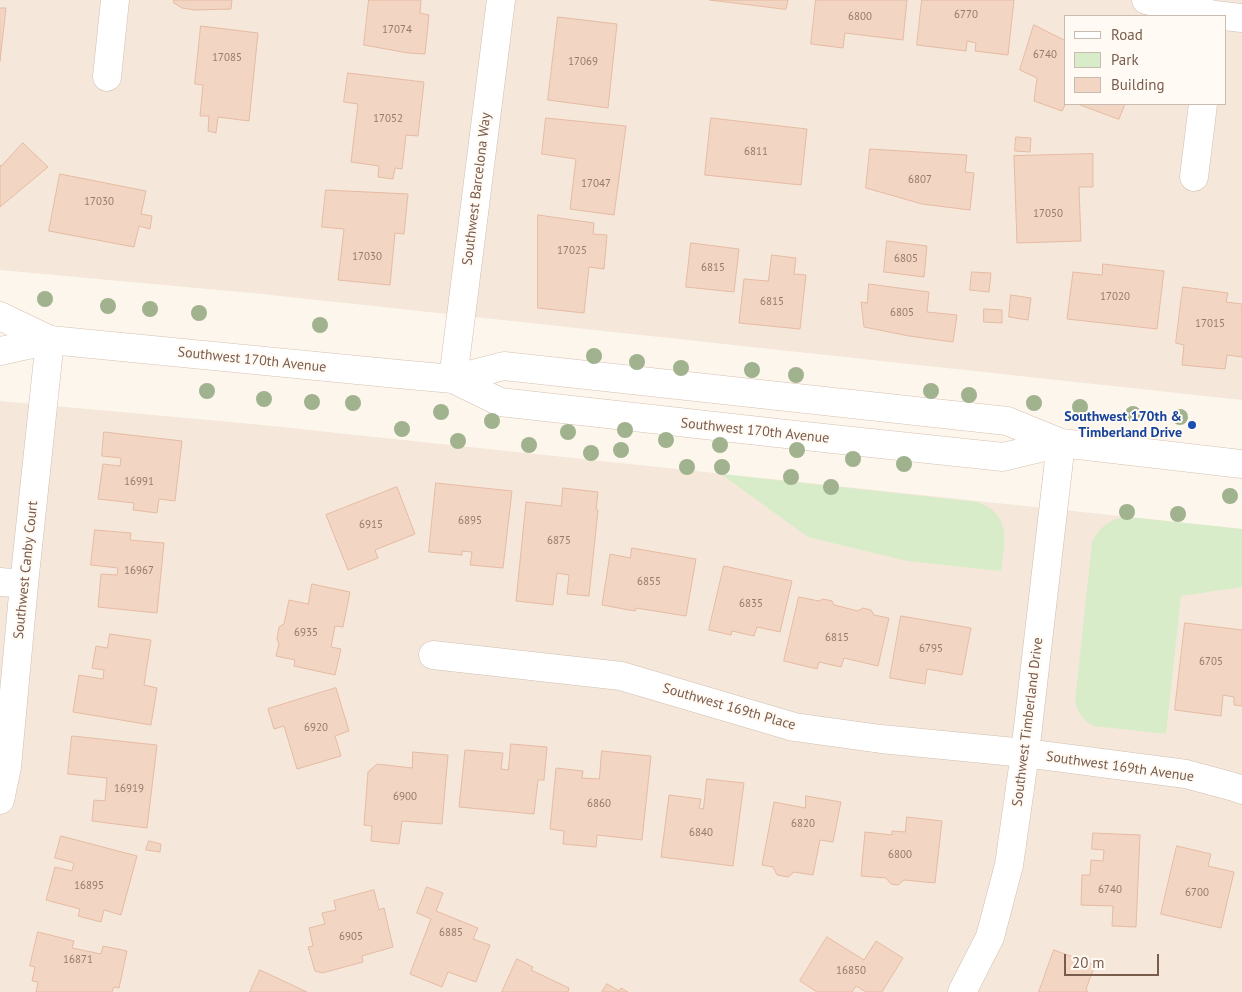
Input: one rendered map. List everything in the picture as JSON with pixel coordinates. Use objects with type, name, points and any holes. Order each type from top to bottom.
[{"type":"street","points":[[107,77],[115,0]]},
{"type":"street","name":"Southwest Barcelona Way","points":[[453,378],[501,0]]},
{"type":"street","points":[[1146,0],[1215,10],[1242,18]]},
{"type":"street","points":[[1194,177],[1203,105]]},
{"type":"street","name":"Southwest 170th Avenue","points":[[0,316],[50,340]]},
{"type":"street","name":"Southwest 170th Avenue","points":[[0,351],[50,340],[453,378],[504,366],[1007,421],[1061,443],[1242,464]]},
{"type":"street","name":"Southwest Canby Court","points":[[0,800],[7,767],[12,583],[50,340]]},
{"type":"street","name":"Southwest 170th Avenue","points":[[453,378],[500,402],[786,434],[1003,457],[1061,443]]},
{"type":"street","name":"Southwest Timberland Drive","points":[[962,992],[990,937],[1009,865],[1025,754],[1061,443]]},
{"type":"street","name":"Southwest 169th Place","points":[[433,655],[621,676],[794,726],[881,739],[1025,754]]},
{"type":"street","name":"Southwest 169th Avenue","points":[[1025,754],[1186,774],[1242,790]]},
{"type":"shaded area","points":[[0,0],[1242,0],[1242,400],[262,294],[0,270]]},
{"type":"shaded area","points":[[0,401],[253,424],[1242,529],[1242,992],[0,992]]},
{"type":"green space","points":[[721,474],[977,502],[988,507],[1001,521],[1004,530],[1004,550],[1001,571],[907,561],[808,537]]},
{"type":"green space","points":[[1129,517],[1242,529],[1242,587],[1181,596],[1166,734],[1094,726],[1082,716],[1075,702],[1092,542],[1102,527],[1111,521]]},
{"type":"building","points":[[174,0],[232,0],[231,9],[195,10],[182,8],[174,3]]},
{"type":"building","points":[[369,0],[421,0],[420,13],[429,15],[425,54],[364,45]]},
{"type":"building","points":[[710,0],[788,0],[786,9]]},
{"type":"building","points":[[816,0],[907,0],[903,40],[845,33],[843,48],[811,44]]},
{"type":"building","points":[[922,0],[1014,0],[1008,55],[975,51],[976,43],[967,41],[966,51],[917,45]]},
{"type":"building","points":[[0,8],[6,8],[0,61]]},
{"type":"building","points":[[558,17],[617,24],[608,108],[548,100]]},
{"type":"building","points":[[1034,25],[1064,40],[1065,105],[1062,111],[1034,101],[1037,78],[1020,70]]},
{"type":"building","points":[[201,26],[258,33],[249,121],[218,117],[216,133],[208,131],[209,116],[200,116],[203,85],[195,84]]},
{"type":"building","points":[[348,73],[424,82],[418,136],[406,135],[402,169],[395,168],[393,179],[378,177],[379,166],[351,162],[358,104],[344,102]]},
{"type":"building","points":[[1081,105],[1125,105],[1119,119]]},
{"type":"building","points":[[546,118],[626,126],[614,215],[570,209],[576,159],[542,154]]},
{"type":"building","points":[[711,118],[807,129],[801,185],[705,175]]},
{"type":"building","points":[[1016,137],[1031,138],[1030,152],[1015,151]]},
{"type":"building","points":[[23,143],[48,167],[0,207],[0,165]]},
{"type":"building","points":[[870,149],[967,155],[965,172],[974,173],[970,210],[922,204],[866,188]]},
{"type":"building","points":[[1093,154],[1093,187],[1079,187],[1081,241],[1017,243],[1014,156]]},
{"type":"building","points":[[60,174],[146,191],[141,214],[152,216],[150,229],[139,226],[134,247],[49,231]]},
{"type":"building","points":[[326,190],[408,194],[404,234],[395,233],[390,285],[338,280],[344,229],[322,227]]},
{"type":"building","points":[[538,215],[594,223],[593,234],[607,235],[604,269],[589,267],[584,313],[538,308]]},
{"type":"building","points":[[887,241],[927,246],[924,277],[884,272]]},
{"type":"building","points":[[691,243],[739,249],[734,292],[686,287]]},
{"type":"building","points":[[772,255],[796,258],[794,274],[806,275],[800,329],[739,323],[744,279],[768,281]]},
{"type":"building","points":[[1103,264],[1164,271],[1157,329],[1067,319],[1073,272],[1102,275]]},
{"type":"building","points":[[972,272],[991,273],[989,292],[970,290]]},
{"type":"building","points":[[869,284],[929,292],[927,312],[957,315],[953,342],[864,327],[861,302],[867,303]]},
{"type":"building","points":[[1183,287],[1228,293],[1226,302],[1242,304],[1242,357],[1227,355],[1225,369],[1182,365],[1184,345],[1176,343]]},
{"type":"building","points":[[1011,295],[1031,298],[1028,320],[1009,317]]},
{"type":"building","points":[[984,309],[1002,310],[1002,323],[984,322]]},
{"type":"building","points":[[104,432],[182,441],[175,501],[159,499],[157,513],[133,510],[134,503],[98,499],[103,464],[120,466],[121,458],[102,456]]},
{"type":"building","points":[[436,483],[512,491],[503,568],[470,565],[472,552],[462,551],[462,555],[429,552]]},
{"type":"building","points":[[397,487],[415,534],[375,550],[378,558],[348,570],[326,515]]},
{"type":"building","points":[[563,488],[598,492],[596,509],[598,510],[589,596],[567,594],[569,575],[557,573],[553,605],[516,601],[526,502],[561,506]]},
{"type":"building","points":[[95,530],[131,533],[130,540],[164,543],[157,613],[98,607],[101,574],[117,575],[118,568],[91,565]]},
{"type":"building","points":[[632,548],[696,559],[686,616],[636,608],[635,611],[602,605],[610,554],[630,558]]},
{"type":"building","points":[[724,566],[792,581],[780,632],[757,627],[754,636],[732,631],[731,635],[709,630]]},
{"type":"building","points":[[312,584],[350,592],[343,627],[335,626],[331,647],[341,649],[335,675],[294,666],[295,660],[276,656],[279,644],[277,639],[279,627],[284,624],[289,600],[308,604]]},
{"type":"building","points":[[799,597],[819,601],[823,599],[832,601],[834,605],[858,611],[863,608],[871,610],[874,615],[889,618],[878,666],[844,658],[841,667],[819,662],[817,669],[784,661]]},
{"type":"building","points":[[901,616],[971,628],[962,675],[927,669],[925,684],[890,678]]},
{"type":"building","points":[[1185,623],[1242,630],[1242,706],[1234,705],[1234,697],[1223,695],[1221,716],[1175,710]]},
{"type":"building","points":[[110,634],[151,640],[144,685],[157,688],[151,725],[73,712],[79,675],[103,679],[104,670],[92,668],[96,646],[107,648]]},
{"type":"building","points":[[336,688],[349,731],[335,736],[341,756],[297,769],[284,726],[274,729],[268,709]]},
{"type":"building","points":[[72,736],[157,745],[147,828],[92,821],[94,800],[105,801],[107,778],[68,774]]},
{"type":"building","points":[[511,744],[547,747],[544,780],[538,780],[534,814],[459,807],[465,750],[503,753],[501,769],[508,770]]},
{"type":"building","points":[[602,751],[651,756],[642,840],[597,835],[596,847],[563,844],[564,831],[550,829],[556,768],[583,771],[582,778],[599,779]]},
{"type":"building","points":[[413,752],[448,755],[442,824],[402,821],[399,844],[371,841],[372,826],[364,825],[368,772],[377,764],[412,768]]},
{"type":"building","points":[[707,779],[744,783],[733,866],[661,857],[669,795],[701,799],[699,808],[703,809]]},
{"type":"building","points":[[806,796],[841,802],[833,842],[820,840],[813,875],[794,872],[788,877],[777,875],[773,867],[762,865],[774,802],[805,808]]},
{"type":"building","points":[[907,817],[942,821],[935,883],[904,880],[898,885],[891,884],[886,878],[861,876],[865,832],[892,835],[892,831],[905,832]]},
{"type":"building","points":[[1093,833],[1140,835],[1136,927],[1112,926],[1113,906],[1081,905],[1082,875],[1090,875],[1091,860],[1103,861],[1104,850],[1092,849]]},
{"type":"building","points":[[61,836],[137,856],[121,915],[104,910],[101,922],[78,916],[80,909],[46,900],[55,867],[72,871],[74,863],[55,858]]},
{"type":"building","points":[[149,841],[161,844],[160,852],[146,850]]},
{"type":"building","points":[[1177,846],[1211,854],[1208,866],[1234,872],[1221,928],[1161,914]]},
{"type":"building","points":[[427,887],[443,893],[436,911],[478,928],[473,939],[490,945],[476,982],[448,972],[442,987],[410,974],[431,919],[417,913]]},
{"type":"building","points":[[374,890],[379,910],[384,908],[393,947],[362,956],[363,962],[322,973],[315,971],[308,947],[313,946],[309,928],[325,924],[322,913],[336,910],[334,901]]},
{"type":"building","points":[[38,932],[74,941],[72,948],[101,954],[103,946],[127,951],[119,988],[114,987],[112,992],[36,992],[38,982],[32,981],[35,967],[30,966]]},
{"type":"building","points":[[827,937],[864,960],[876,941],[903,958],[882,992],[866,992],[856,986],[852,992],[817,992],[800,981]]},
{"type":"building","points":[[1054,950],[1095,965],[1086,989],[1088,992],[1039,992]]},
{"type":"building","points":[[517,959],[533,967],[531,970],[569,988],[568,992],[502,992]]},
{"type":"building","points":[[260,970],[307,992],[250,992]]},
{"type":"building","points":[[607,984],[619,991],[621,988],[628,992],[602,992]]},
{"type":"place","name":"Southwest 170th & Timberland Drive","points":[[1192,425]]}]
